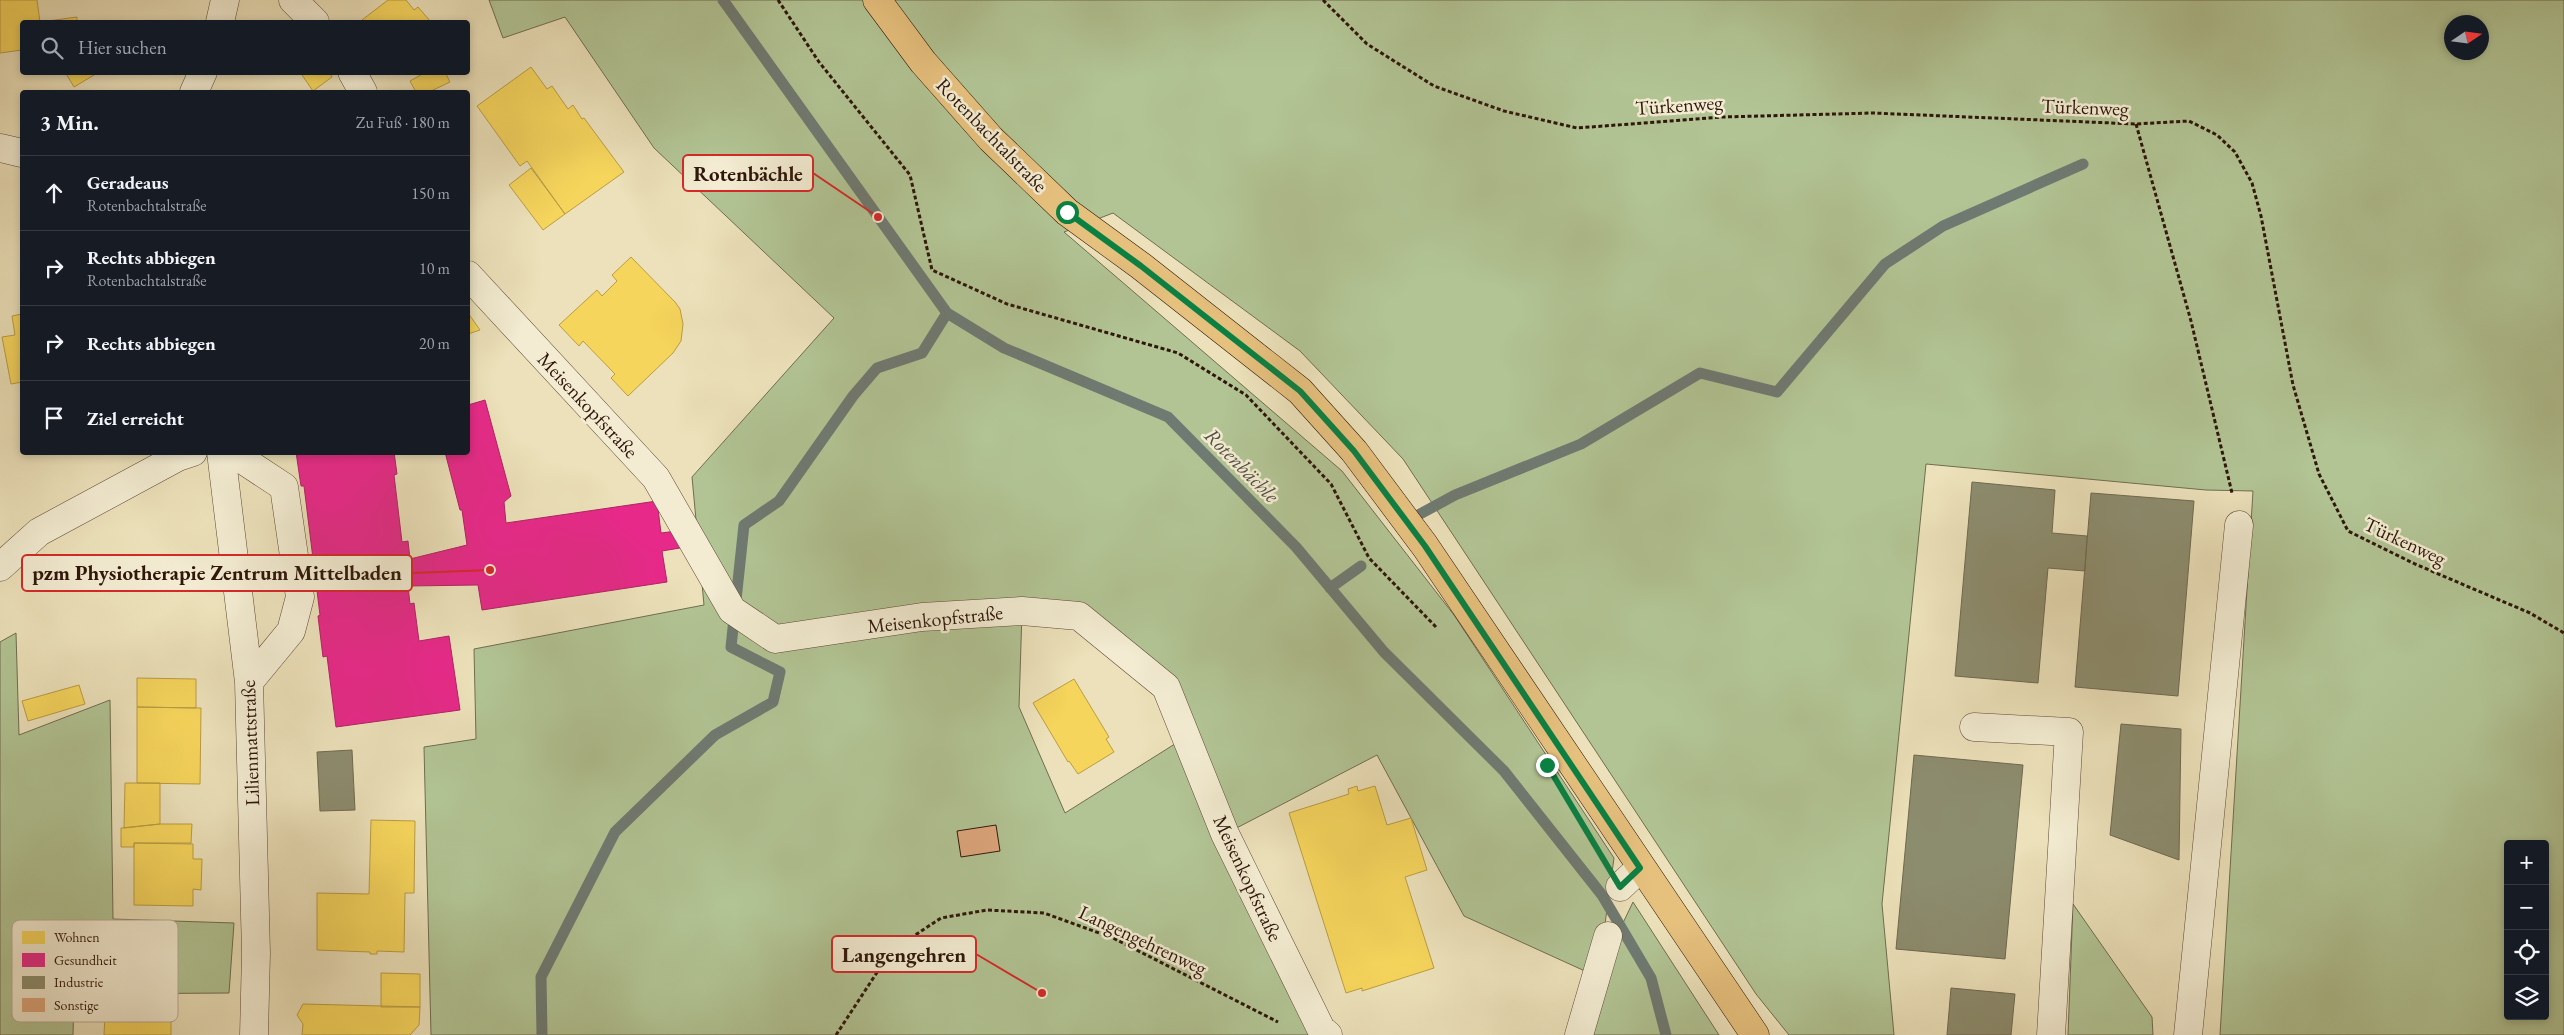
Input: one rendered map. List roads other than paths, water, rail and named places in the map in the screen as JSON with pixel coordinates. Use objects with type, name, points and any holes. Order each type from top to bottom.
[{"type":"main road","name":"Rotenbachtalstraße","points":[[877,0],[922,62],[990,140],[1067,212],[1141,266],[1300,391],[1354,451],[1425,546],[1640,868],[1755,1035]]},
{"type":"street","points":[[220,20],[225,0]]},
{"type":"street","points":[[293,0],[313,20]]},
{"type":"street","points":[[195,90],[202,75]]},
{"type":"street","points":[[354,75],[362,90]]},
{"type":"street","points":[[0,148],[20,153]]},
{"type":"street","name":"Meisenkopfstraße","points":[[470,277],[656,478],[732,610],[775,639],[922,617],[1022,611],[1080,616],[1166,687],[1225,834],[1325,1032]]},
{"type":"street","points":[[0,566],[39,532],[184,455]]},
{"type":"street","name":"Lilienmattstraße","points":[[221,455],[249,682],[256,953],[254,1035]]},
{"type":"street","points":[[236,455],[284,487],[300,597],[291,631],[249,682]]},
{"type":"street","points":[[2188,1035],[2239,525]]},
{"type":"street","points":[[1974,727],[2069,732],[2051,1035]]},
{"type":"street","points":[[1620,887],[1640,868]]},
{"type":"street","points":[[1579,1035],[1608,936]]},
{"type":"waterway","name":"Rotenbächle","points":[[723,0],[947,313],[1004,348],[1168,417],[1296,547],[1384,652],[1504,771],[1602,895],[1651,978],[1666,1035]]},
{"type":"waterway","points":[[1420,514],[1455,495],[1581,444],[1700,373],[1777,392],[1885,264],[1943,226],[2083,164]]},
{"type":"waterway","points":[[542,1035],[541,977],[615,832],[715,735],[773,702],[780,672],[731,647],[744,525],[779,501],[853,396],[877,368],[922,353],[947,313]]},
{"type":"waterway","points":[[1330,588],[1361,566]]},
{"type":"place","name":"Rotenbächle","points":[[878,217]]},
{"type":"place","name":"pzm Physiotherapie Zentrum Mittelbaden","points":[[490,570]]},
{"type":"place","name":"Langengehren","points":[[1042,993]]}]
